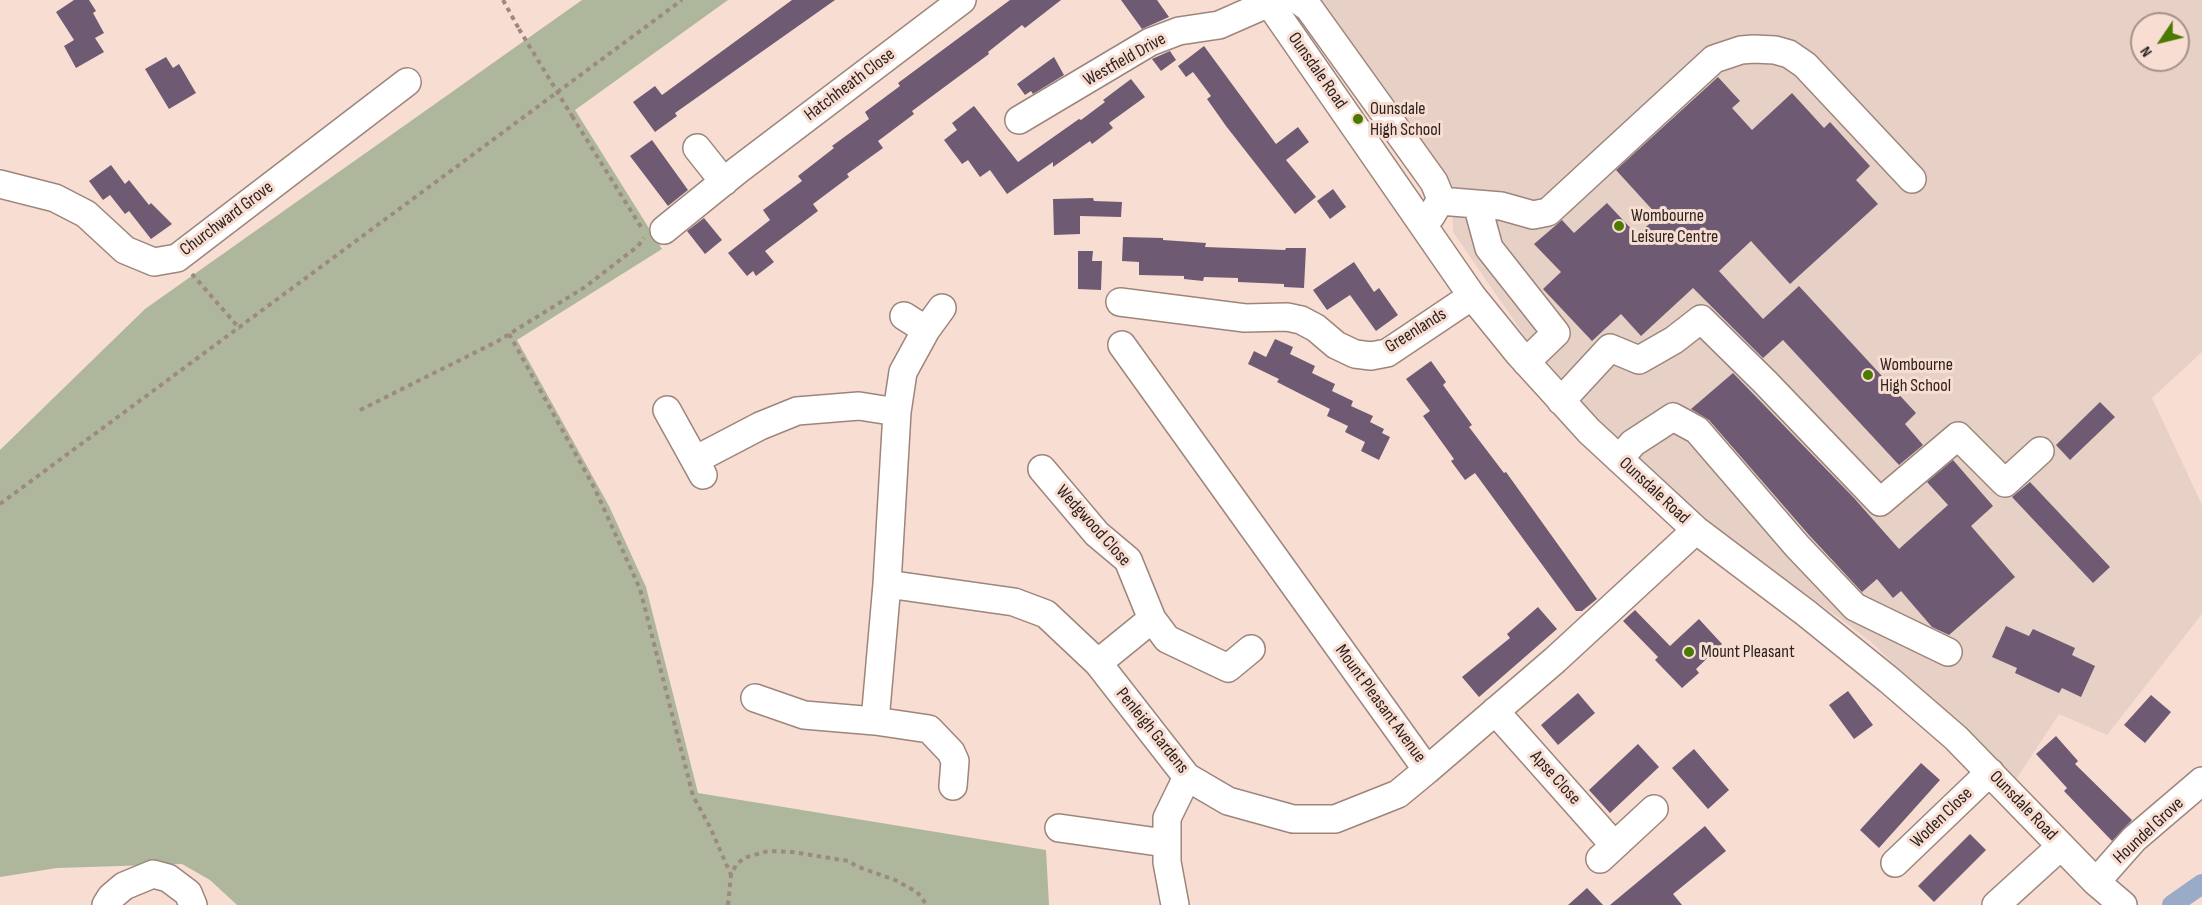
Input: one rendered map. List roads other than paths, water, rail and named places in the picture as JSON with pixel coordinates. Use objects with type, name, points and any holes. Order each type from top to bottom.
[{"type":"street","name":"Hatchheath Close","points":[[664,230],[737,180],[962,0]]},
{"type":"street","points":[[1298,0],[1309,8],[1434,182],[1440,201],[1432,216],[1422,225]]},
{"type":"street","name":"Westfield Drive","points":[[1012,121],[1150,42],[1179,31],[1219,25],[1271,1]]},
{"type":"street","name":"Ounsdale Road","points":[[1271,1],[1472,296],[1561,401],[1619,459],[1696,530],[1806,613],[1956,738],[2061,846],[2123,905]]},
{"type":"street","points":[[1440,201],[1501,206],[1533,215],[1548,212],[1714,59],[1741,50],[1754,49],[1775,50],[1789,54],[1804,65],[1912,179]]},
{"type":"street","name":"Churchward Grove","points":[[0,184],[55,198],[86,214],[125,250],[154,262],[177,258],[407,82]]},
{"type":"street","points":[[697,148],[737,180]]},
{"type":"street","points":[[1477,204],[1489,248],[1556,333],[1526,362]]},
{"type":"street","name":"Greenlands","points":[[1120,302],[1218,314],[1245,328],[1287,317],[1301,320],[1316,328],[1336,345],[1355,354],[1371,356],[1387,353],[1472,296]]},
{"type":"street","points":[[874,721],[888,584],[897,412],[903,372],[915,323],[942,308]]},
{"type":"street","points":[[1561,401],[1610,348],[1639,360],[1674,340],[1701,319],[1880,502],[1958,436],[2005,483],[2040,451]]},
{"type":"street","name":"Mount Pleasant Avenue","points":[[1122,345],[1427,770],[1555,660],[1696,530]]},
{"type":"street","points":[[667,410],[699,467],[760,426],[797,411],[859,406],[897,412]]},
{"type":"street","points":[[1619,459],[1633,443],[1672,417],[1697,430],[1797,546],[1855,607],[1948,652]]},
{"type":"street","name":"Wedgwood Close","points":[[1042,469],[1097,534],[1128,560],[1152,619],[1167,639],[1228,668],[1251,649]]},
{"type":"street","name":"Penleigh Gardens","points":[[888,584],[1014,602],[1046,614],[1098,663],[1187,777],[1228,801],[1293,819],[1335,819],[1398,794],[1427,770]]},
{"type":"street","points":[[1098,663],[1152,619]]},
{"type":"street","points":[[755,698],[804,715],[930,725],[951,752],[955,761],[953,786]]},
{"type":"street","name":"Apse Close","points":[[1495,711],[1607,852],[1654,809]]},
{"type":"street","name":"Woden Close","points":[[1891,868],[1990,772]]},
{"type":"street","points":[[1175,905],[1165,843],[1167,818],[1187,777]]},
{"type":"street","name":"Houndel Grove","points":[[2097,882],[2134,839],[2202,781]]},
{"type":"street","points":[[1059,828],[1165,843]]},
{"type":"street","points":[[1996,905],[2061,846]]},
{"type":"street","points":[[106,905],[111,897],[124,886],[153,874],[168,878],[188,893],[194,905]]},
{"type":"waterway","points":[[2172,905],[2202,884]]},
{"type":"place","name":"Ounsdale High School","points":[[1358,119]]},
{"type":"place","name":"Wombourne Leisure Centre","points":[[1619,226]]},
{"type":"place","name":"Wombourne High School","points":[[1868,375]]},
{"type":"place","name":"Mount Pleasant","points":[[1689,652]]}]
